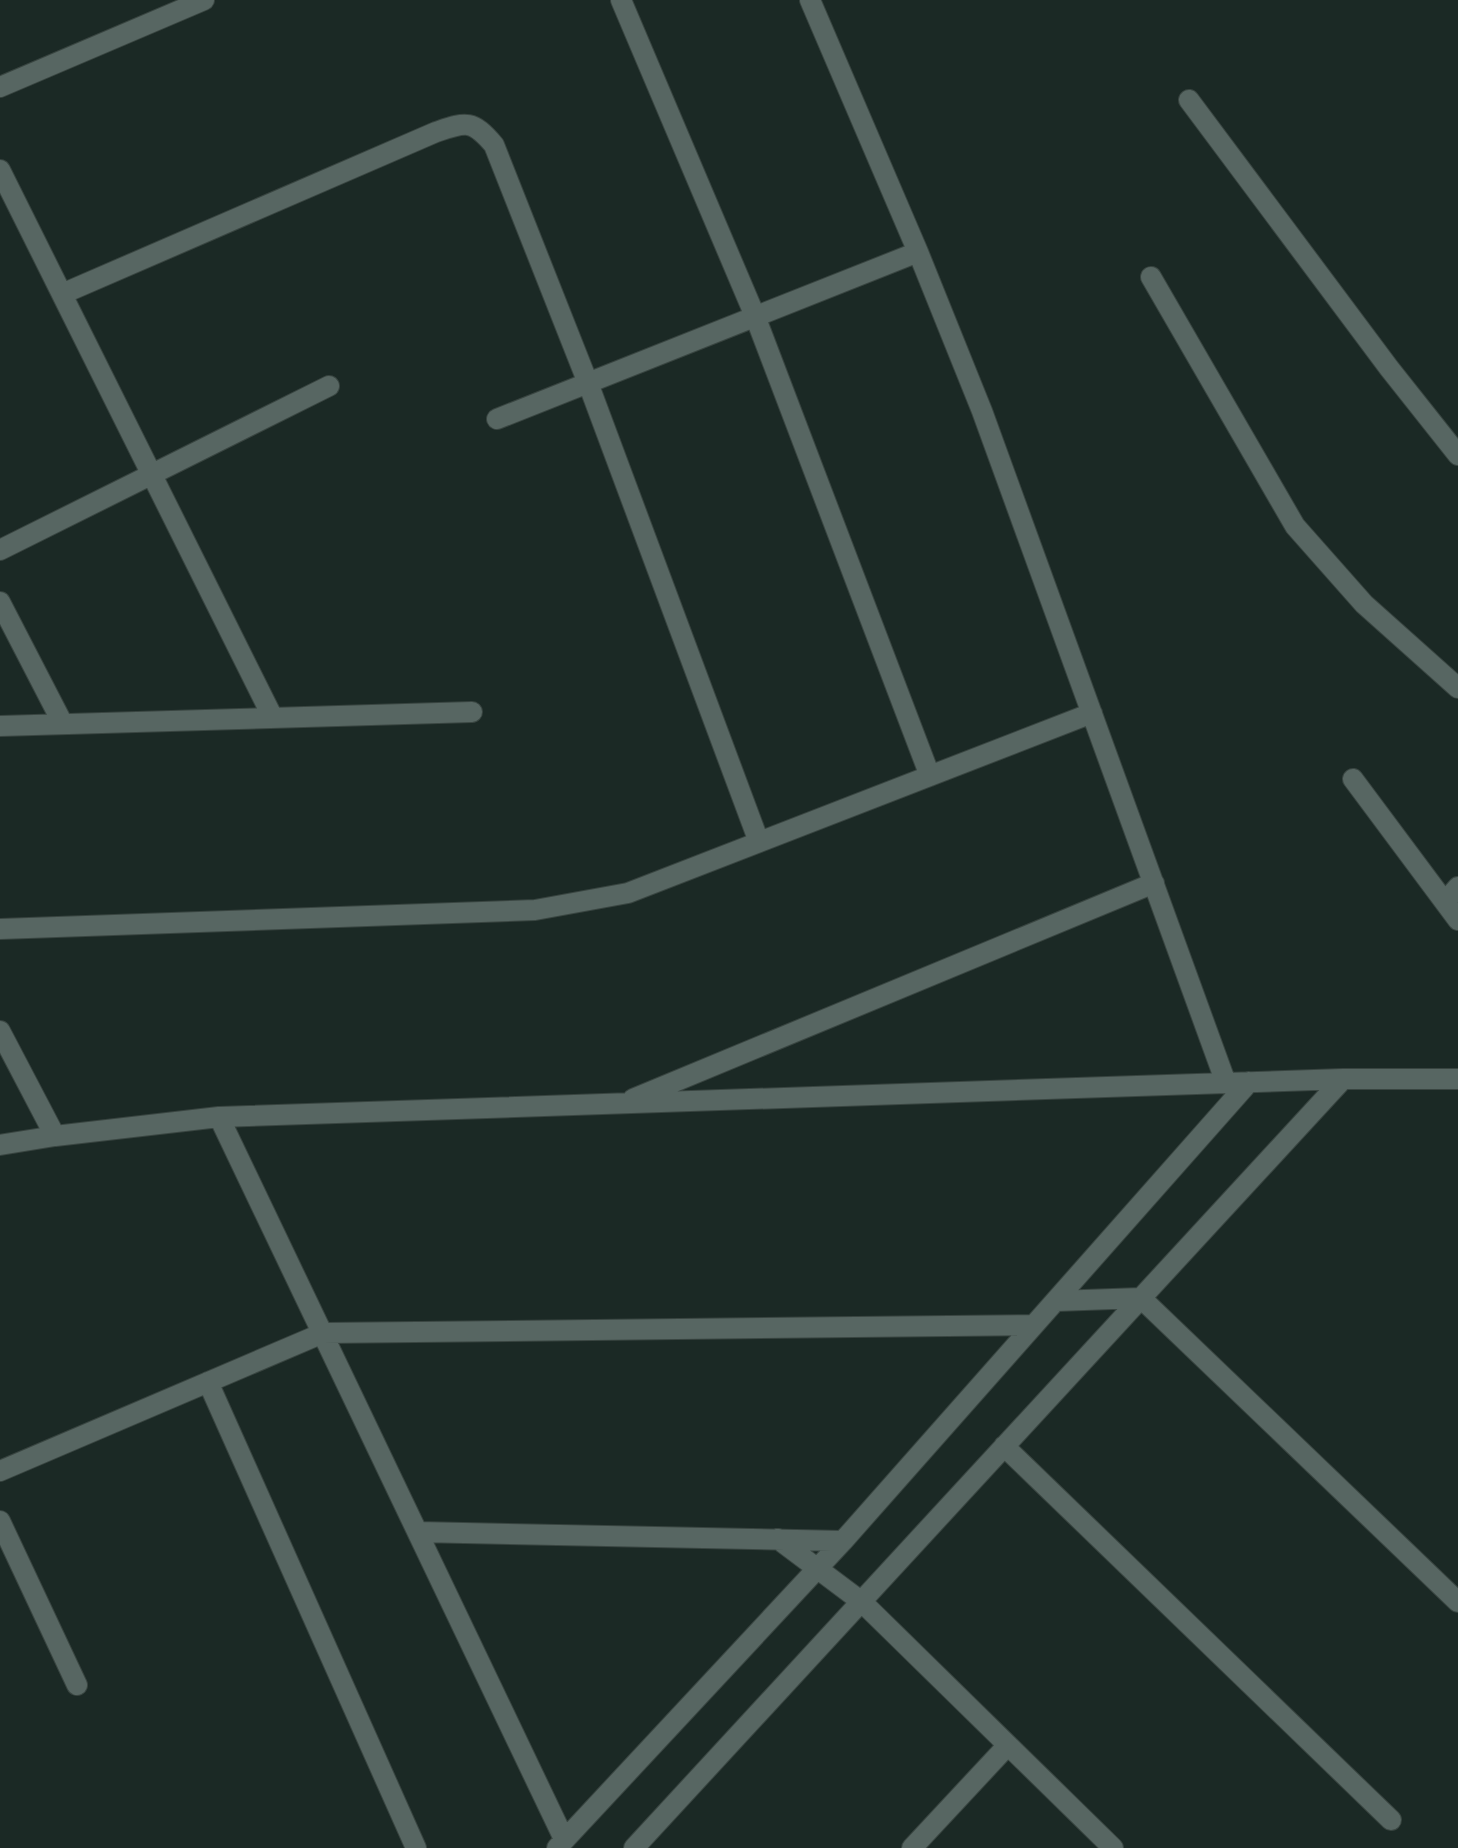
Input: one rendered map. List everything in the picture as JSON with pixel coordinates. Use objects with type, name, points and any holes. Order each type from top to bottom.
[{"type":"street","points":[[0,87],[204,0]]},
{"type":"street","points":[[621,0],[755,316],[930,776]]},
{"type":"street","points":[[810,0],[982,411],[1226,1083]]},
{"type":"street","points":[[1189,100],[1389,368],[1458,455]]},
{"type":"street","points":[[62,294],[436,132],[462,124],[481,130],[494,145],[588,383],[759,842]]},
{"type":"street","points":[[0,170],[273,718]]},
{"type":"street","points":[[497,419],[918,252]]},
{"type":"street","points":[[1151,277],[1295,526],[1364,604],[1458,688]]},
{"type":"street","points":[[0,550],[329,386]]},
{"type":"street","points":[[0,602],[63,724]]},
{"type":"street","points":[[0,726],[472,712]]},
{"type":"street","points":[[0,929],[535,910],[628,893],[1092,713]]},
{"type":"street","points":[[1353,779],[1451,895],[1458,920]]},
{"type":"street","points":[[621,1104],[1154,883]]},
{"type":"street","points":[[0,1031],[55,1136]]},
{"type":"street","points":[[0,1145],[219,1117],[1343,1079],[1458,1079]]},
{"type":"street","points":[[634,1848],[1343,1079]]},
{"type":"street","points":[[219,1117],[418,1532],[560,1844],[843,1541],[1249,1082]]},
{"type":"street","points":[[1056,1301],[1141,1298],[1458,1602]]},
{"type":"street","points":[[0,1471],[323,1333],[1034,1325]]},
{"type":"street","points":[[208,1382],[416,1848]]},
{"type":"street","points":[[1004,1446],[1391,1820]]},
{"type":"street","points":[[0,1521],[77,1685]]},
{"type":"street","points":[[418,1532],[843,1541]]},
{"type":"street","points":[[778,1539],[862,1602],[1113,1848]]},
{"type":"street","points":[[912,1848],[1008,1745]]}]
